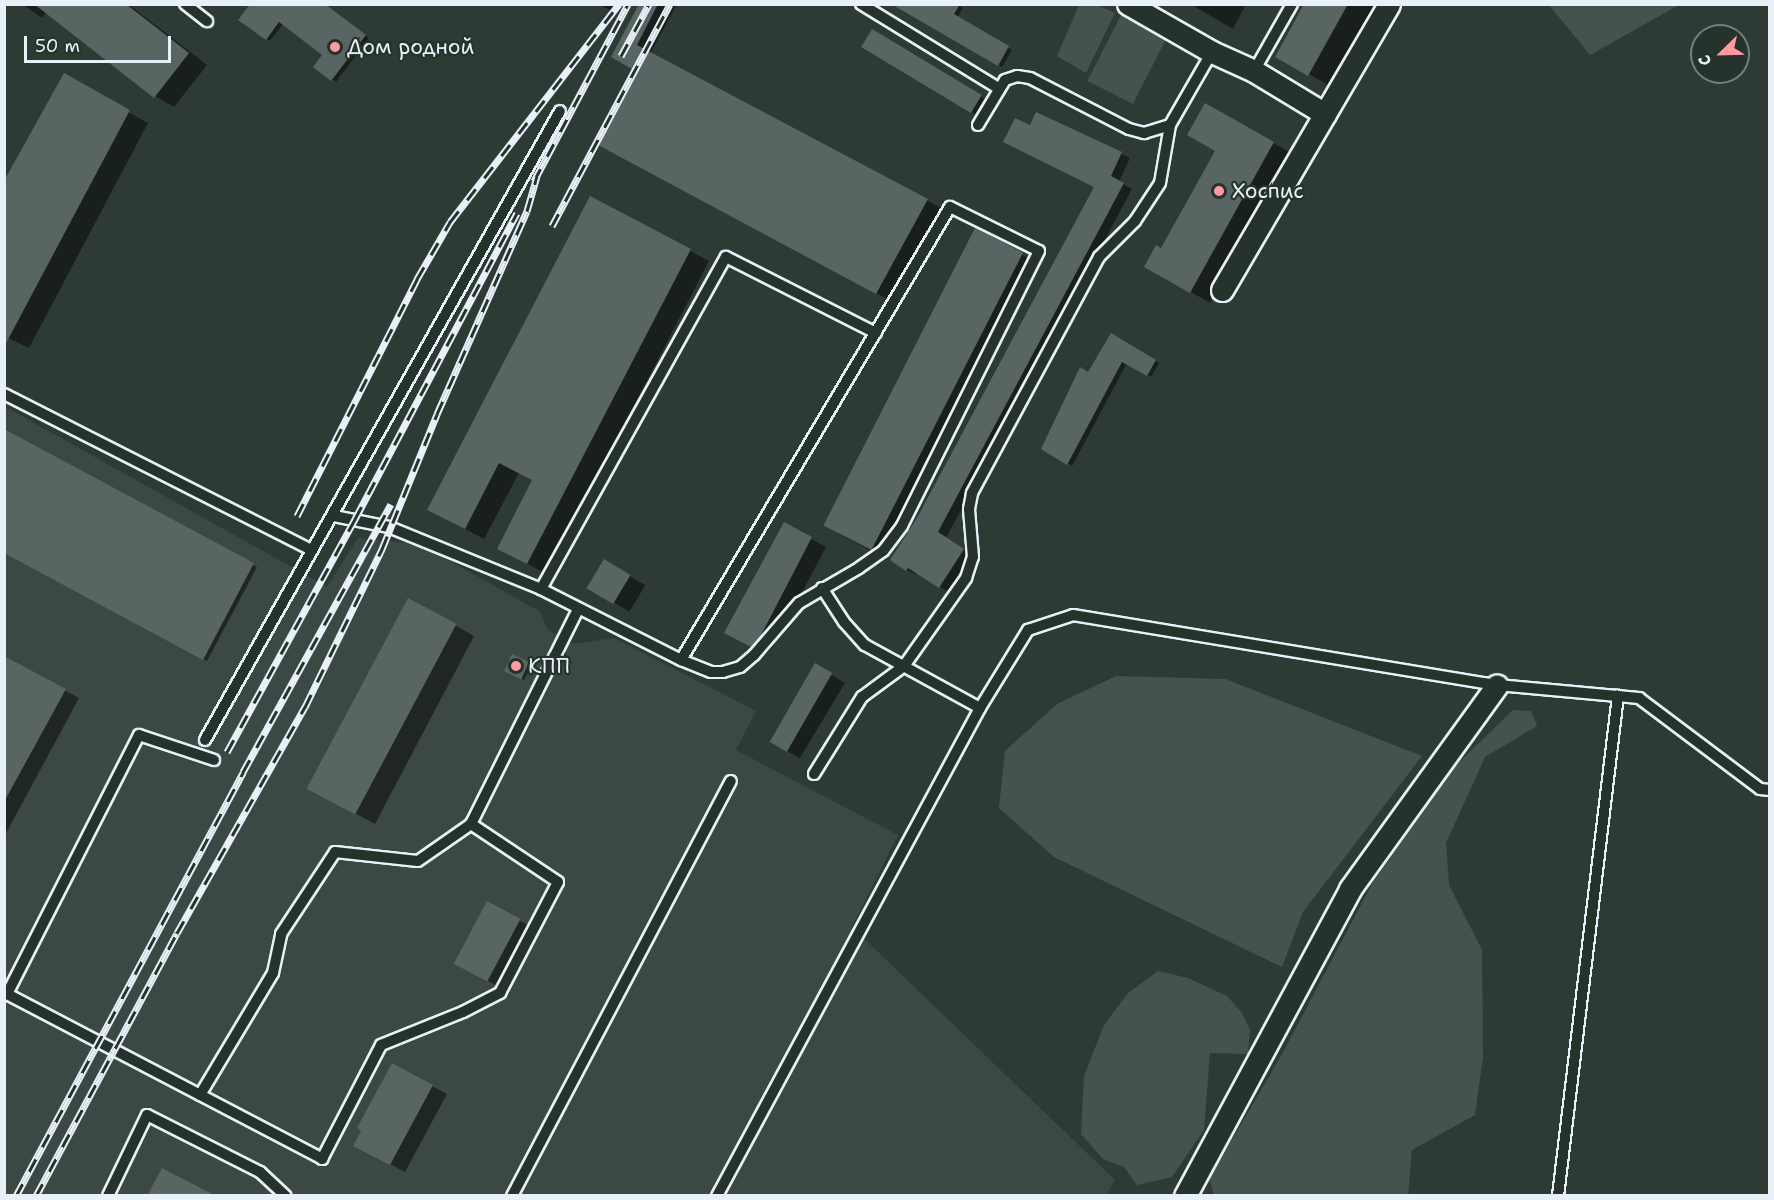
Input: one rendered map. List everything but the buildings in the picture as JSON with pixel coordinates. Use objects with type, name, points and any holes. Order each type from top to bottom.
[{"type":"street","points":[[1128,4],[1212,52],[1254,71],[1325,114]]},
{"type":"street","points":[[1222,290],[1389,4]]},
{"type":"street","points":[[1185,1196],[1350,889],[1497,685]]},
{"type":"lane","points":[[185,4],[207,21]]},
{"type":"lane","points":[[861,4],[998,88]]},
{"type":"lane","points":[[1254,71],[1292,4]]},
{"type":"lane","points":[[814,774],[862,697],[904,666],[971,568],[974,543],[969,509],[972,493],[1099,257],[1135,221],[1160,183],[1170,125],[1212,52]]},
{"type":"lane","points":[[978,125],[998,88],[1011,77],[1023,76],[1129,129],[1143,133],[1170,125]]},
{"type":"lane","points":[[205,740],[312,550],[334,516],[560,111]]},
{"type":"lane","points":[[334,516],[389,527],[541,589],[681,660],[711,672],[723,672],[740,667],[754,655],[799,603],[872,560],[883,551],[902,526],[1039,251],[950,207],[681,660]]},
{"type":"lane","points":[[541,589],[726,257],[876,333]]},
{"type":"lane","points":[[4,394],[312,550]]},
{"type":"lane","points":[[822,588],[844,622],[865,645],[980,708]]},
{"type":"lane","points":[[200,1095],[273,973],[281,934],[335,852],[418,861],[471,824],[578,609]]},
{"type":"lane","points":[[717,1196],[980,708],[1028,630],[1073,615],[1497,685],[1638,698],[1760,789],[1770,790]]},
{"type":"lane","points":[[1558,1196],[1618,696]]},
{"type":"lane","points":[[214,760],[139,735],[7,994],[322,1159],[381,1045],[463,1012],[500,993],[558,882],[471,824]]},
{"type":"lane","points":[[512,1196],[731,781]]},
{"type":"lane","points":[[108,1196],[147,1115],[260,1172],[286,1196]]},
{"type":"shaded area","points":[[1079,5],[1097,5],[1115,13],[1086,73],[1057,56]]},
{"type":"shaded area","points":[[1549,5],[1679,5],[1590,55]]},
{"type":"shaded area","points":[[1121,15],[1166,38],[1133,104],[1087,81]]},
{"type":"shaded area","points":[[4,406],[327,587],[358,538],[406,543],[437,554],[539,611],[548,630],[573,644],[614,638],[756,711],[736,750],[898,835],[852,927],[1115,1180],[1106,1195],[5,1195]]},
{"type":"shaded area","points":[[1116,676],[1225,679],[1422,756],[1303,912],[1282,967],[1054,857],[999,808],[1005,751],[1057,704]]},
{"type":"shaded area","points":[[1513,710],[1531,711],[1537,726],[1485,757],[1446,843],[1449,885],[1482,950],[1483,1057],[1475,1115],[1412,1150],[1408,1195],[1214,1195],[1209,1179],[1281,1056],[1372,884],[1453,768]]},
{"type":"shaded area","points":[[1158,971],[1188,978],[1227,996],[1242,1013],[1250,1030],[1248,1054],[1210,1053],[1204,1130],[1172,1177],[1137,1185],[1124,1167],[1103,1159],[1081,1134],[1084,1076],[1104,1025],[1128,993]]},
{"type":"railway","points":[[297,516],[417,279],[450,222],[619,4]]},
{"type":"railway","points":[[534,181],[628,4]]},
{"type":"railway","points":[[621,56],[649,4]]},
{"type":"railway","points":[[552,226],[670,4]]},
{"type":"railway","points":[[36,1196],[177,933],[305,707],[382,549],[437,414],[527,211],[537,176]]},
{"type":"railway","points":[[227,752],[355,519],[517,213]]},
{"type":"railway","points":[[16,1196],[243,772],[391,504]]},
{"type":"place","name":"Дом родной","points":[[335,47]]},
{"type":"place","name":"Хоспис","points":[[1219,191]]},
{"type":"place","name":"КПП","points":[[516,666]]}]
